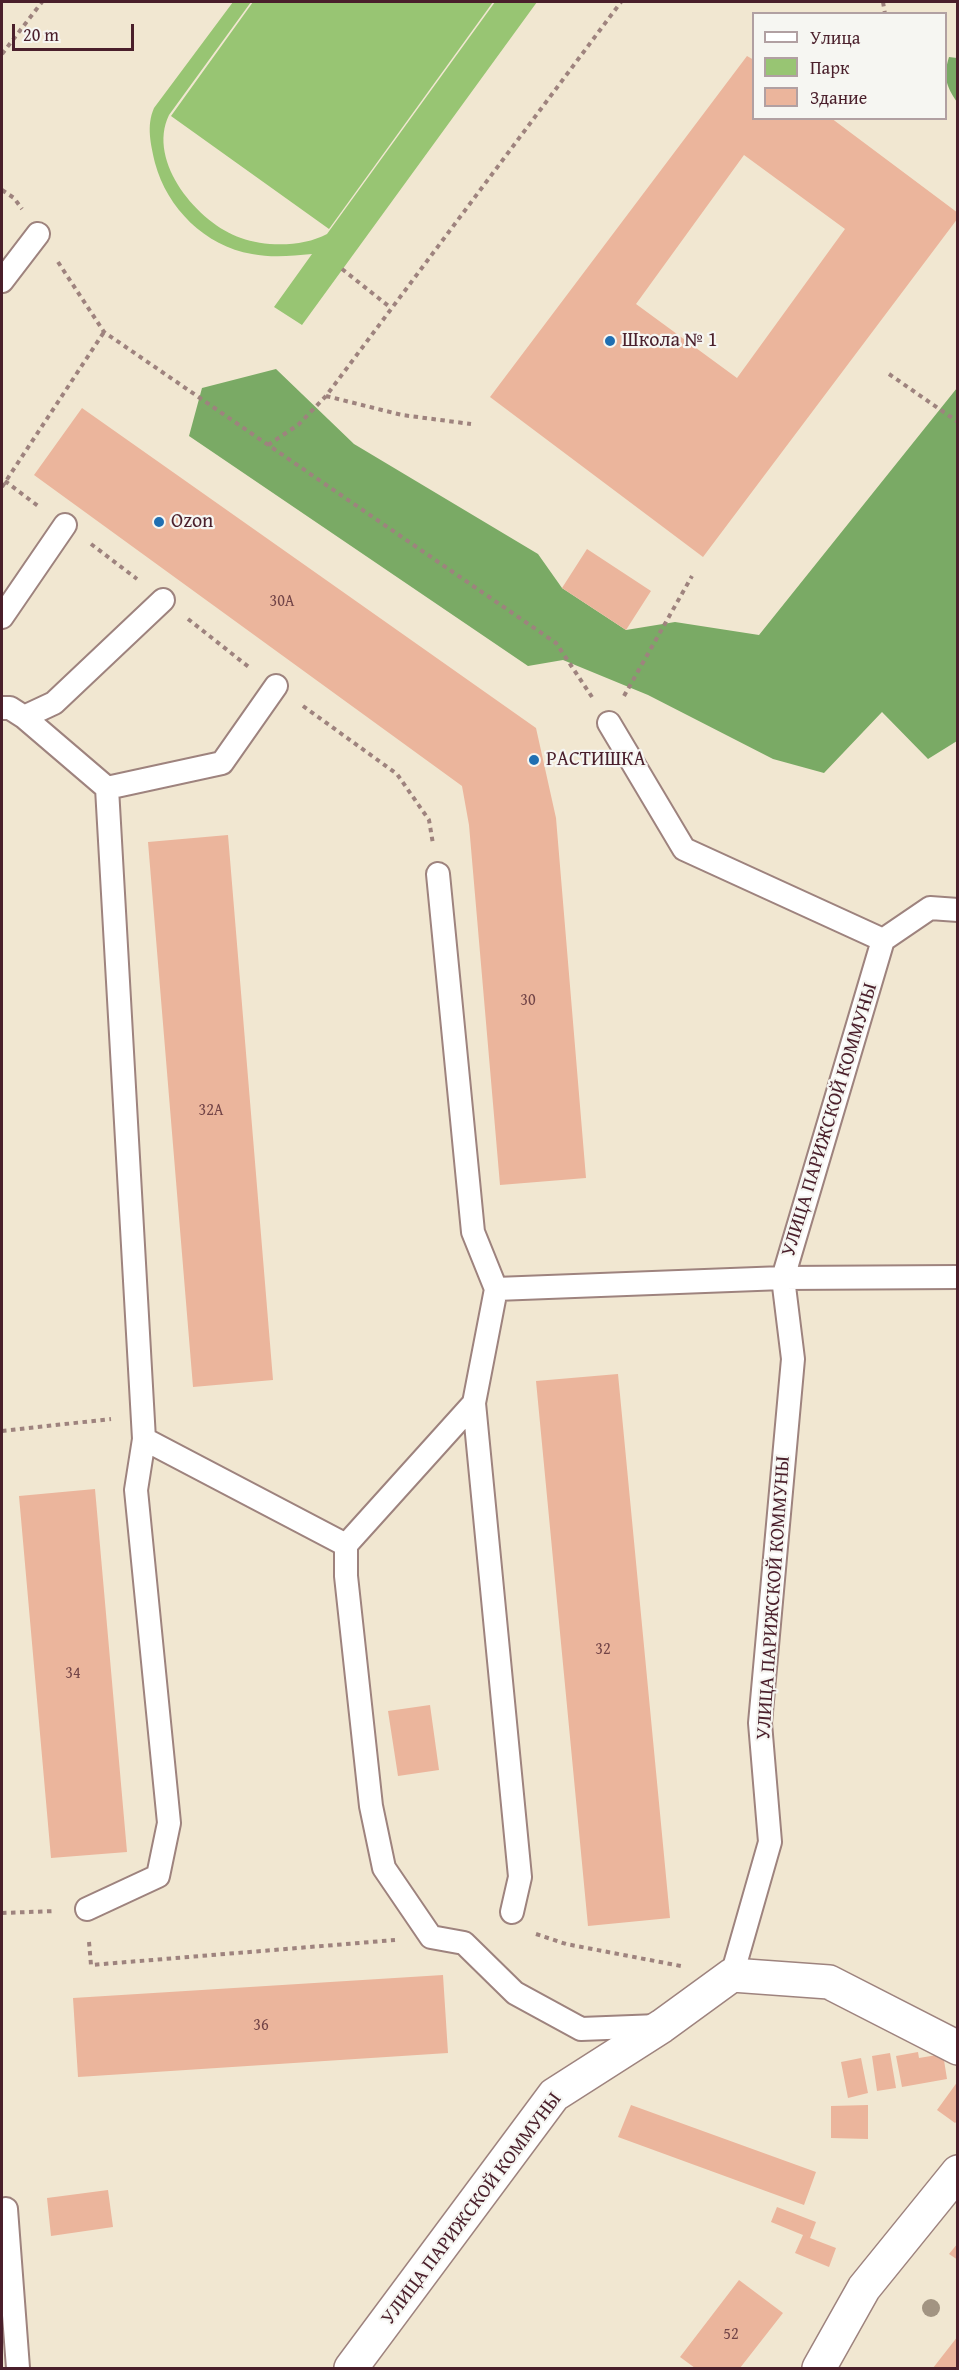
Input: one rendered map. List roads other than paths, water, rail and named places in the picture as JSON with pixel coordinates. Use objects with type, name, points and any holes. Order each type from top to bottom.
[{"type":"street","name":"УЛИЦА ПАРИЖСКОЙ КОММУНЫ","points":[[351,2368],[554,2095],[662,2026],[732,1975]]},
{"type":"street","points":[[732,1975],[829,1982],[957,2048]]},
{"type":"street","points":[[819,2368],[864,2288],[957,2172]]},
{"type":"lane","points":[[2,281],[38,234]]},
{"type":"lane","points":[[2,617],[65,525]]},
{"type":"lane","points":[[24,717],[54,703],[164,600]]},
{"type":"lane","points":[[107,788],[222,763],[276,686]]},
{"type":"lane","points":[[2,708],[10,708],[24,717],[107,788],[144,1439],[136,1490],[169,1823],[158,1876],[87,1909]]},
{"type":"lane","points":[[609,723],[684,849],[883,940],[930,908],[957,910]]},
{"type":"lane","points":[[438,874],[473,1232],[496,1289],[474,1403],[520,1877],[512,1912]]},
{"type":"lane","name":"УЛИЦА ПАРИЖСКОЙ КОММУНЫ","points":[[732,1975],[770,1842],[760,1724],[793,1359],[783,1278],[883,940]]},
{"type":"lane","points":[[496,1289],[783,1278],[957,1277]]},
{"type":"lane","points":[[474,1403],[346,1545],[346,1576],[370,1795],[384,1868],[431,1937],[464,1943],[515,1993],[581,2029],[662,2026]]},
{"type":"lane","points":[[144,1439],[346,1545]]},
{"type":"lane","points":[[6,2209],[18,2368]]},
{"type":"place","name":"Школа № 1","points":[[610,341]]},
{"type":"place","name":"Ozon","points":[[159,522]]},
{"type":"place","name":"РАСТИШКА","points":[[534,760]]}]
